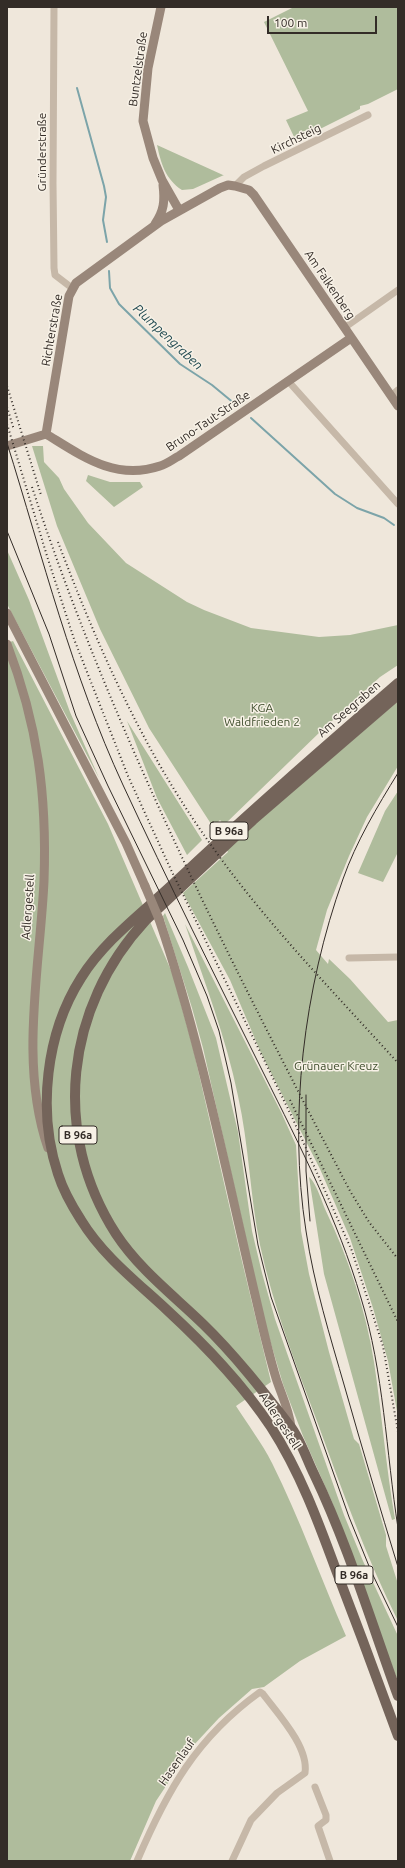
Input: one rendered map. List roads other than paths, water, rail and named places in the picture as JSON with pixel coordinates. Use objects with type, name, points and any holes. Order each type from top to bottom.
[{"type":"main road","name":"Buntzelstraße","points":[[160,7],[148,68],[143,121],[153,158],[162,180],[179,210]]},
{"type":"main road","name":"Buntzelstraße","points":[[153,227],[163,210],[165,199],[162,180]]},
{"type":"main road","name":"Richterstraße","points":[[46,434],[69,296],[72,288],[76,283],[179,210],[220,188],[228,185],[235,186]]},
{"type":"main road","name":"Am Falkenberg","points":[[235,186],[249,190],[254,195],[351,338],[394,393],[398,406]]},
{"type":"main road","name":"Bruno-Taut-Straße","points":[[46,434],[81,455],[110,469],[133,470],[160,466],[179,456],[251,406],[289,382],[351,338]]},
{"type":"main road","points":[[7,446],[32,436],[46,434]]},
{"type":"main road","name":"Adlergestell","points":[[7,613],[126,843],[146,886],[159,919],[185,999],[256,1302],[276,1378],[289,1414],[291,1427]]},
{"type":"main road","name":"Adlergestell","points":[[7,644],[30,712],[42,780],[45,844],[44,883],[34,998],[33,1046],[38,1104],[44,1134],[57,1173],[73,1206],[94,1239],[124,1270],[217,1358],[244,1389],[271,1428],[291,1463],[314,1509],[398,1736]]},
{"type":"main road","name":"Am Seegraben","points":[[320,756],[398,683]]},
{"type":"main road","name":"Am Seegraben","points":[[320,756],[398,695]]},
{"type":"main road","name":"Adlergestell","points":[[57,1173],[48,1121],[49,1064],[56,1034],[67,1004],[82,977],[97,957],[122,930],[231,829],[320,756]]},
{"type":"main road","name":"Adlergestell","points":[[320,756],[132,935],[116,957],[100,984],[92,1002],[81,1040],[75,1078],[75,1114],[83,1159],[98,1200],[116,1234],[136,1260],[238,1360],[291,1427],[335,1522],[398,1696]]},
{"type":"main road","points":[[372,1668],[386,1663]]},
{"type":"street","name":"Gründerstraße","points":[[54,7],[54,268],[55,275],[72,288]]},
{"type":"street","name":"Kirchsteig","points":[[235,186],[244,177],[257,170],[368,115]]},
{"type":"street","points":[[344,328],[398,290]]},
{"type":"street","points":[[289,382],[398,504]]},
{"type":"street","points":[[349,958],[398,957]]},
{"type":"street","name":"Hasenlauf","points":[[137,1861],[164,1800],[182,1771],[196,1752],[220,1726],[260,1692],[294,1736],[302,1751],[305,1769],[303,1776],[277,1793],[251,1820],[232,1861]]},
{"type":"street","points":[[315,1787],[326,1815],[326,1820],[318,1826],[330,1861]]},
{"type":"waterway","name":"Plumpengraben","points":[[77,88],[104,186],[106,197],[103,220],[107,242]]},
{"type":"waterway","name":"Plumpengraben","points":[[109,271],[110,288],[119,304],[180,364],[212,385],[235,404]]},
{"type":"waterway","name":"Plumpengraben","points":[[251,418],[335,494],[357,508],[384,518],[394,525]]},
{"type":"tram line","points":[[7,443],[73,659],[105,743],[123,785],[175,894],[304,1156],[330,1212],[352,1269],[369,1326],[380,1383],[398,1528]]},
{"type":"tram line","points":[[7,531],[49,634],[76,716],[108,786],[183,940],[207,996],[219,1031],[231,1083],[258,1245],[271,1297],[349,1517],[371,1571],[398,1627]]},
{"type":"tram line","points":[[398,773],[354,852],[348,865],[329,921],[309,1008],[303,1053],[299,1143],[301,1188],[306,1231],[318,1291],[328,1330],[398,1567]]},
{"type":"tram line","points":[[306,1095],[306,1171],[310,1221]]},
{"type":"railway","points":[[7,386],[41,495]]},
{"type":"railway","points":[[7,407],[14,430]]},
{"type":"railway","points":[[7,424],[74,639],[128,776],[172,872],[292,1117],[352,1251],[383,1346],[398,1432]]},
{"type":"railway","points":[[32,487],[64,578],[99,668],[136,757],[176,845],[261,1019],[350,1191],[369,1222],[398,1259]]},
{"type":"railway","points":[[58,542],[88,619],[122,693],[140,730],[181,801],[226,866],[273,924],[398,1063]]},
{"type":"railway","points":[[290,1100],[398,1322]]},
{"type":"park label","name":"KGA Waldfrieden 2","points":[[262,715]]},
{"type":"park label","name":"Grünauer Kreuz","points":[[336,1066]]}]
